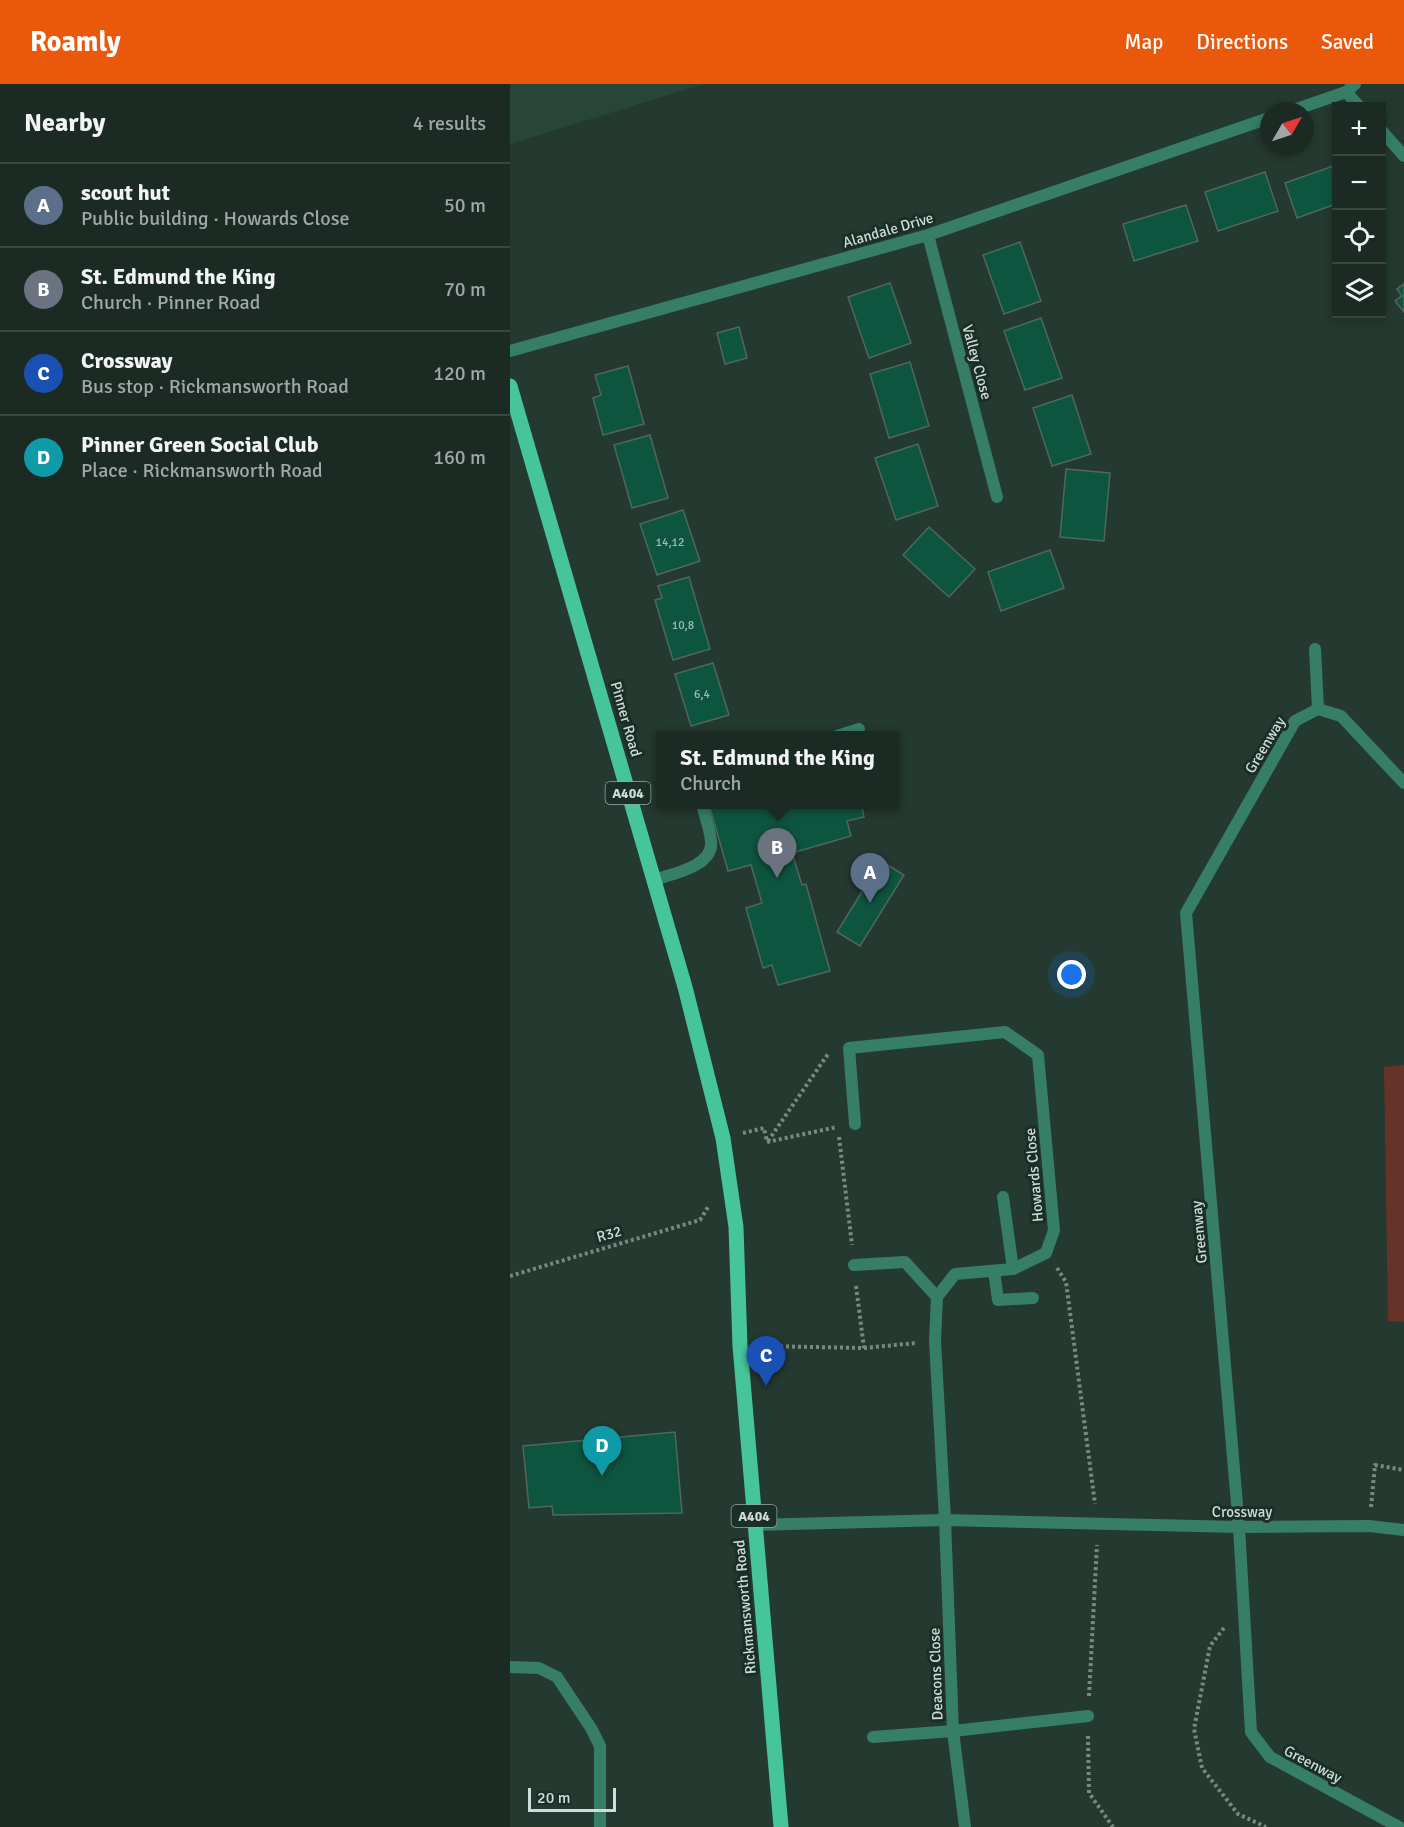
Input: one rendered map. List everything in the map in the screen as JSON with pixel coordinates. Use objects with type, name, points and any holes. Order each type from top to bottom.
[{"type":"main road","name":"Pinner Road","points":[[510,386],[654,880],[723,1138],[733,1204]]},
{"type":"main road","name":"Rickmansworth Road","points":[[733,1204],[740,1346],[781,1827]]},
{"type":"street","points":[[1314,102],[1351,88],[1357,102]]},
{"type":"street","name":"Alandale Drive","points":[[510,351],[928,235],[1260,121]]},
{"type":"street","points":[[1386,136],[1404,156]]},
{"type":"street","name":"Valley Close","points":[[928,235],[997,497]]},
{"type":"street","points":[[1315,649],[1318,709],[1341,716],[1404,783]]},
{"type":"street","name":"Greenway","points":[[1318,709],[1295,721],[1186,913],[1239,1527],[1251,1732],[1270,1757],[1399,1827]]},
{"type":"street","points":[[852,731],[859,729]]},
{"type":"street","points":[[654,880],[697,865],[707,855],[712,844],[703,809]]},
{"type":"street","name":"Howards Close","points":[[849,1048],[1005,1032],[1038,1055],[1054,1230],[1046,1253]]},
{"type":"street","points":[[849,1048],[855,1124]]},
{"type":"street","points":[[1003,1197],[1013,1269]]},
{"type":"street","points":[[945,1520],[935,1341],[937,1297],[955,1274],[1013,1269],[1046,1253]]},
{"type":"street","points":[[854,1265],[905,1262],[937,1297]]},
{"type":"street","points":[[994,1271],[998,1300],[1033,1298]]},
{"type":"street","name":"Crossway","points":[[755,1525],[945,1520],[1239,1527],[1369,1526],[1404,1530]]},
{"type":"street","name":"Deacons Close","points":[[945,1520],[953,1731],[965,1827]]},
{"type":"street","points":[[510,1667],[539,1668],[557,1677],[591,1728],[600,1746],[600,1827]]},
{"type":"street","points":[[873,1737],[953,1731],[1088,1716]]},
{"type":"path","points":[[767,1142],[831,1050],[849,1048]]},
{"type":"path","points":[[767,1142],[855,1124]]},
{"type":"path","points":[[838,1127],[864,1348]]},
{"type":"path","points":[[723,1138],[764,1128],[767,1142]]},
{"type":"path","name":"R32","points":[[510,1275],[700,1220],[708,1207]]},
{"type":"path","points":[[1046,1253],[1066,1282],[1098,1524],[1088,1716],[1089,1793],[1113,1827]]},
{"type":"path","points":[[740,1346],[864,1348],[935,1341]]},
{"type":"path","points":[[1369,1526],[1375,1465],[1404,1470]]},
{"type":"path","points":[[1242,1605],[1210,1646],[1194,1729],[1202,1768],[1239,1814],[1266,1827]]},
{"type":"shaded area","points":[[510,84],[704,84],[510,144]]},
{"type":"shaded area","points":[[1404,1065],[1404,1322],[1388,1321],[1384,1067]]},
{"type":"building","points":[[1332,166],[1332,205],[1297,218],[1285,183]]},
{"type":"building","points":[[1265,172],[1278,211],[1218,231],[1205,192]]},
{"type":"building","points":[[1186,205],[1198,241],[1134,261],[1123,224]]},
{"type":"building","points":[[1020,242],[1041,301],[1004,314],[983,255]]},
{"type":"building","points":[[890,283],[911,343],[869,358],[848,297]]},
{"type":"building","points":[[1404,284],[1404,312],[1395,301],[1402,296],[1397,289]]},
{"type":"building","points":[[1041,318],[1062,378],[1025,390],[1004,331]]},
{"type":"building","points":[[739,327],[747,358],[725,364],[717,333]]},
{"type":"building","points":[[910,362],[929,426],[889,438],[870,374]]},
{"type":"building","points":[[628,366],[644,424],[603,435],[593,398],[601,395],[595,375]]},
{"type":"building","points":[[1072,395],[1091,454],[1052,466],[1033,408]]},
{"type":"building","points":[[650,435],[668,498],[632,508],[614,445]]},
{"type":"building","points":[[918,444],[938,506],[896,520],[875,458]]},
{"type":"building","points":[[1066,469],[1110,473],[1104,541],[1060,537]]},
{"type":"building","points":[[683,510],[700,561],[657,575],[640,524]]},
{"type":"building","points":[[929,527],[975,569],[949,597],[903,555]]},
{"type":"building","points":[[1050,550],[1064,588],[1001,611],[988,572]]},
{"type":"building","points":[[689,577],[710,649],[673,660],[655,600],[662,598],[658,586]]},
{"type":"building","points":[[713,663],[729,715],[691,726],[675,674]]},
{"type":"building","points":[[710,809],[862,809],[864,817],[847,821],[851,836],[792,853],[802,885],[806,884],[830,971],[778,985],[772,965],[763,968],[746,908],[762,903],[751,865],[728,871]]},
{"type":"building","points":[[881,861],[904,875],[860,946],[837,932]]},
{"type":"building","points":[[675,1432],[682,1513],[553,1515],[552,1506],[529,1508],[523,1446]]},
{"type":"place","name":"St. Edmund the King","points":[[777,878]]},
{"type":"place","name":"scout hut","points":[[870,903]]},
{"type":"place","name":"Crossway","points":[[766,1386]]},
{"type":"place","name":"Pinner Green Social Club","points":[[602,1476]]}]
